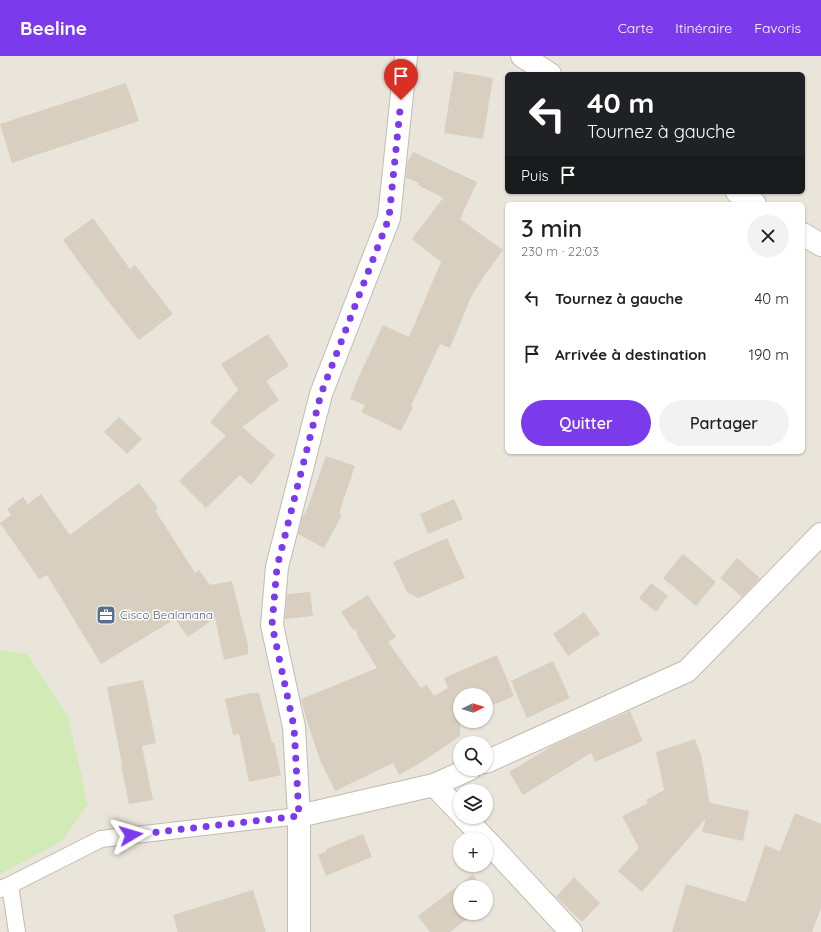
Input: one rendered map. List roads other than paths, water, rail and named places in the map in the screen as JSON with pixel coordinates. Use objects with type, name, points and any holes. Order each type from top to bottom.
[{"type":"street","points":[[299,932],[299,816],[294,727],[272,625],[277,567],[321,394],[389,218],[406,56]]},
{"type":"street","points":[[522,56],[547,72]]},
{"type":"street","points":[[739,194],[753,202]]},
{"type":"street","points":[[805,235],[821,246]]},
{"type":"street","points":[[493,759],[687,671],[821,534]]},
{"type":"street","points":[[299,816],[434,785],[454,776]]},
{"type":"street","points":[[434,785],[453,805]]},
{"type":"street","points":[[470,824],[478,832]]},
{"type":"street","points":[[493,849],[571,932]]},
{"type":"lane","points":[[17,932],[5,887],[101,839],[299,816]]},
{"type":"place","name":"Cisco Bealanana","points":[[106,615]]}]
